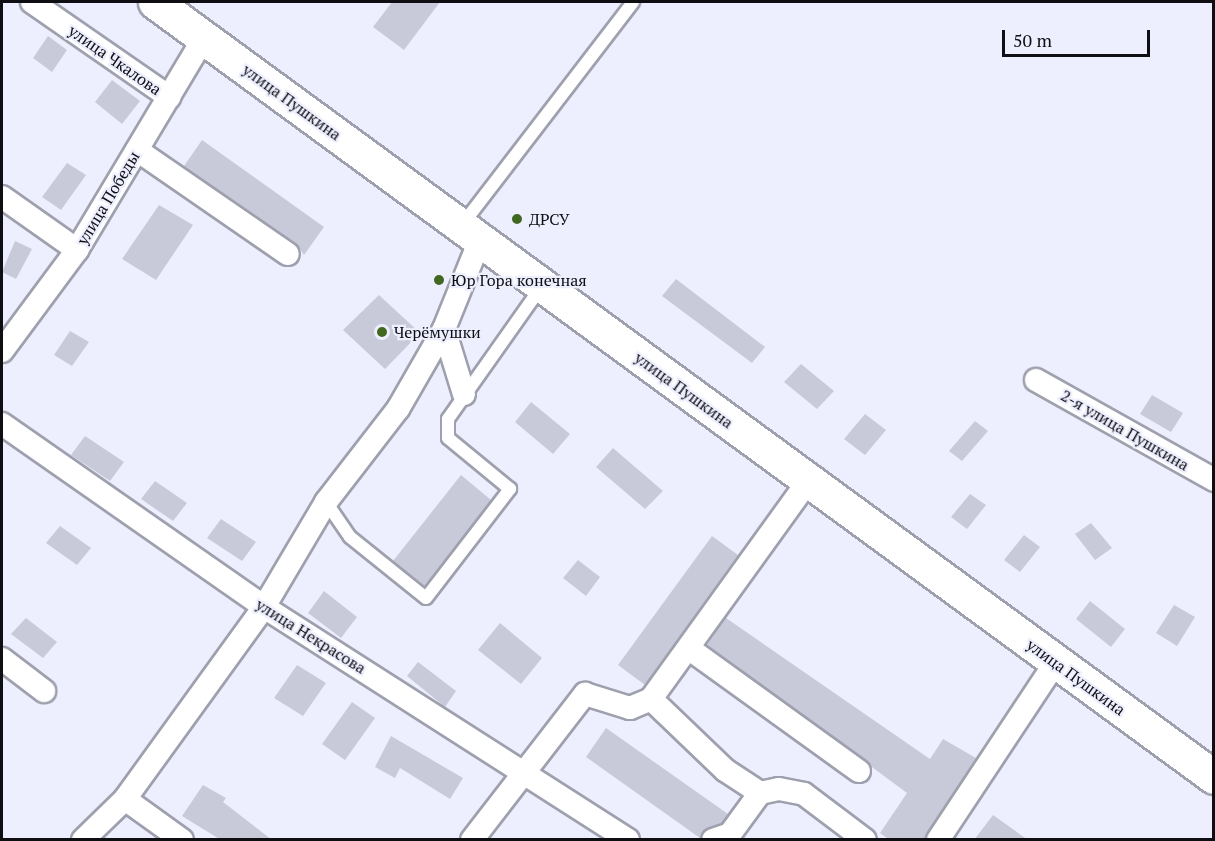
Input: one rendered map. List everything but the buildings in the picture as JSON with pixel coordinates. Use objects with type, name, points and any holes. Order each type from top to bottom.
[{"type":"main road","name":"улица Пушкина","points":[[155,2],[1214,777]]},
{"type":"street","name":"улица Чкалова","points":[[32,2],[169,98]]},
{"type":"street","name":"улица Победы","points":[[2,351],[77,250],[204,38]]},
{"type":"street","points":[[137,150],[288,254]]},
{"type":"street","points":[[2,197],[77,250]]},
{"type":"street","points":[[83,840],[125,799],[264,607],[326,502],[398,409],[444,329],[471,233]]},
{"type":"street","points":[[444,329],[465,394]]},
{"type":"street","name":"2-я улица Пушкина","points":[[1036,380],[1214,480]]},
{"type":"street","name":"улица Некрасова","points":[[2,424],[264,607],[523,769],[628,840]]},
{"type":"street","points":[[472,840],[523,769],[585,694],[630,708],[651,699],[691,650],[808,481]]},
{"type":"street","points":[[691,650],[860,771]]},
{"type":"street","points":[[2,659],[44,691]]},
{"type":"street","points":[[946,837],[1056,662]]},
{"type":"street","points":[[651,699],[725,770],[760,793],[804,794],[865,840]]},
{"type":"street","points":[[713,840],[730,834],[760,793]]},
{"type":"street","points":[[125,799],[182,840]]},
{"type":"lane","points":[[471,233],[633,2]]},
{"type":"lane","points":[[326,502],[350,537],[426,598],[510,489],[448,438],[448,419],[542,286]]},
{"type":"place","name":"ДРСУ","points":[[517,219]]},
{"type":"place","name":"Юр Гора конечная","points":[[439,280]]},
{"type":"place","name":"Черёмушки","points":[[382,332]]}]
